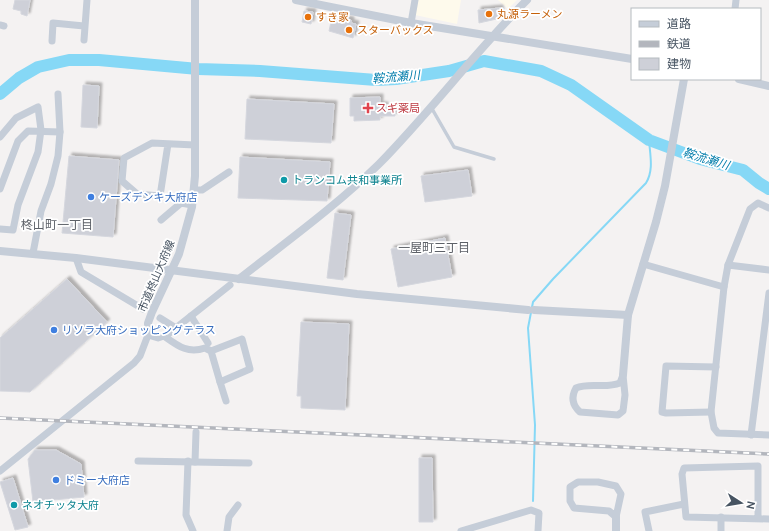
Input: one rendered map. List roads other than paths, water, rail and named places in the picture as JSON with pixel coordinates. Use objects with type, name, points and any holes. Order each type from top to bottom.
[{"type":"street","points":[[84,40],[87,0]]},
{"type":"street","name":"市道柊山大府線","points":[[0,471],[134,363],[140,356],[148,335],[148,323],[152,312],[173,270],[187,228],[192,205],[194,190],[196,82],[195,0]]},
{"type":"street","points":[[296,0],[411,23],[631,59]]},
{"type":"street","points":[[411,23],[415,0]]},
{"type":"street","points":[[239,280],[378,165],[482,46],[527,0]]},
{"type":"street","points":[[52,41],[53,23],[84,26]]},
{"type":"street","points":[[623,375],[620,383],[611,386],[582,385],[576,388],[572,394],[575,407],[580,412],[618,415],[623,411],[625,395],[623,375],[628,315],[656,222],[669,163],[684,80]]},
{"type":"street","points":[[743,80],[769,86]]},
{"type":"street","points":[[33,253],[41,211],[51,184],[58,156],[60,132],[58,94]]},
{"type":"street","points":[[0,138],[16,118],[38,107],[41,130],[38,152],[18,205],[13,230],[0,229]]},
{"type":"street","points":[[0,189],[18,141],[28,131],[41,130],[60,132]]},
{"type":"street","points":[[168,144],[160,196],[137,194],[122,181],[124,158],[152,143],[195,145]]},
{"type":"street","points":[[194,190],[202,190],[229,172]]},
{"type":"street","points":[[161,220],[181,203],[192,205]]},
{"type":"street","points":[[769,208],[758,204],[750,209],[728,266],[724,287],[711,412],[714,428],[718,433],[769,435]]},
{"type":"street","points":[[0,251],[76,258],[357,294],[531,310],[628,315]]},
{"type":"street","points":[[76,258],[81,272],[143,309]]},
{"type":"street","points":[[643,264],[724,287]]},
{"type":"street","points":[[728,266],[769,270]]},
{"type":"street","points":[[148,335],[158,338],[164,336],[230,285]]},
{"type":"street","points":[[751,435],[769,293]]},
{"type":"street","points":[[191,316],[208,343]]},
{"type":"street","points":[[160,318],[176,328]]},
{"type":"street","points":[[164,336],[183,349],[196,351],[205,348],[211,351],[226,401]]},
{"type":"street","points":[[211,351],[242,339],[250,369],[220,382]]},
{"type":"street","points":[[711,412],[662,412],[666,366],[716,367]]},
{"type":"street","points":[[193,531],[186,515],[196,432]]},
{"type":"street","points":[[138,461],[249,463]]},
{"type":"street","points":[[758,519],[758,466],[684,468],[682,474],[686,516],[758,519],[769,519]]},
{"type":"street","points":[[616,517],[609,511],[574,508],[570,501],[570,487],[578,482],[598,482],[616,486],[621,494],[616,517],[616,531]]},
{"type":"street","points":[[649,531],[644,512],[684,504]]},
{"type":"street","points":[[227,531],[228,517],[238,505]]},
{"type":"street","points":[[460,531],[531,510],[539,513],[538,531]]},
{"type":"street","points":[[721,517],[721,531]]},
{"type":"lane","points":[[431,106],[454,148],[494,159]]},
{"type":"waterway","name":"鞍流瀬川","points":[[0,94],[19,78],[38,67],[69,60],[99,60],[198,69],[260,71],[376,80],[396,79],[449,71],[484,61],[541,71],[571,85],[649,140],[700,159],[743,170],[769,189]]},
{"type":"waterway","points":[[533,501],[535,425],[528,328],[533,302],[553,279],[646,183],[651,168],[649,140]]},
{"type":"railway","points":[[0,418],[769,454]]},
{"type":"place","name":"丸源ラーメン","points":[[489,14]]},
{"type":"place","name":"すき家","points":[[308,17]]},
{"type":"place","name":"スターバックス","points":[[349,30]]},
{"type":"place","name":"スギ薬局","points":[[368,108]]},
{"type":"place","name":"トランコム共和事業所","points":[[284,180]]},
{"type":"place","name":"ケーズデンキ大府店","points":[[91,197]]},
{"type":"place","name":"リソラ大府ショッピングテラス","points":[[54,330]]},
{"type":"place","name":"ドミー大府店","points":[[56,480]]},
{"type":"place","name":"ネオチッタ大府","points":[[14,505]]},
{"type":"district","name":"柊山町一丁目","points":[[57,225]]},
{"type":"district","name":"一屋町三丁目","points":[[434,248]]}]
